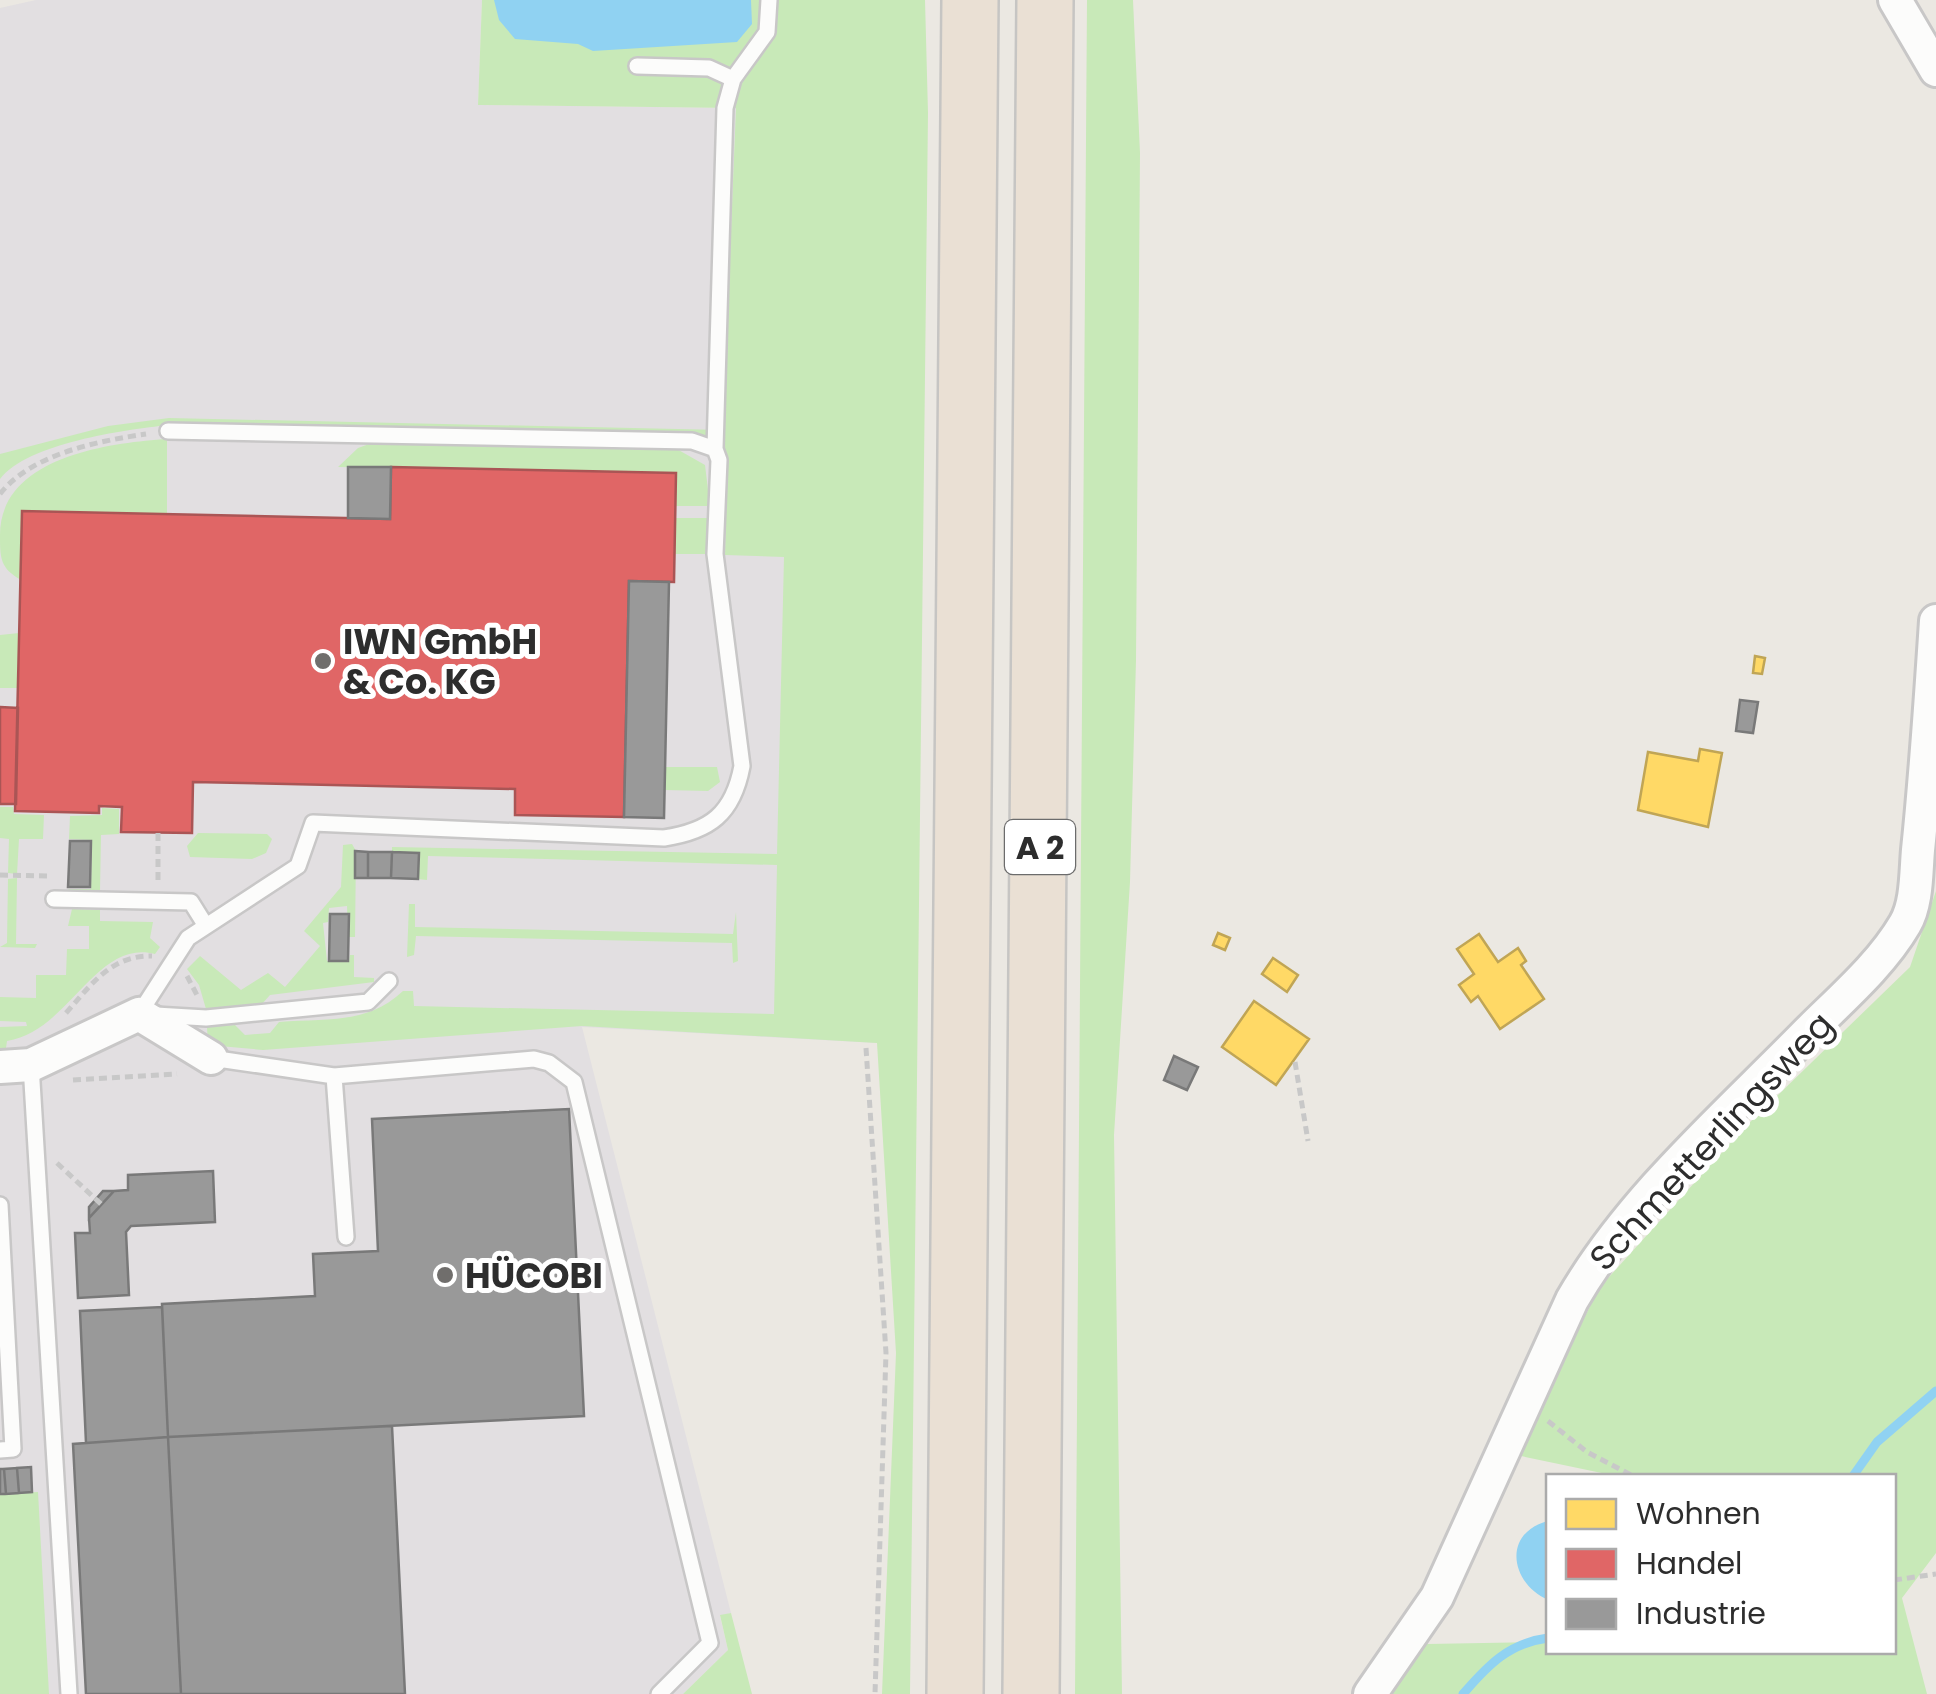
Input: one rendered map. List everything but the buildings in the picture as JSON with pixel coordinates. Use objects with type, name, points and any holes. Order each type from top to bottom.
[{"type":"highway","name":"A 2","points":[[955,1694],[970,0]]},
{"type":"highway","name":"A 2","points":[[1031,1694],[1046,0]]},
{"type":"street","points":[[1894,0],[1936,70]]},
{"type":"street","name":"Schmetterlingsweg","points":[[1370,1694],[1437,1597],[1572,1300],[1614,1234],[1870,969],[1906,923],[1913,900],[1924,798],[1936,622]]},
{"type":"street","points":[[16,1066],[139,1014],[210,1058]]},
{"type":"lane","points":[[389,981],[368,1002],[206,1018],[139,1014],[188,938],[298,866],[313,823],[664,838],[695,833],[721,818],[736,796],[742,766],[715,554],[721,473],[714,449],[725,108],[733,79],[767,32],[769,0]]},
{"type":"lane","points":[[637,66],[709,68],[733,79]]},
{"type":"lane","points":[[168,431],[692,440],[714,449]]},
{"type":"lane","points":[[54,899],[191,902],[206,926]]},
{"type":"lane","points":[[210,1058],[334,1076],[534,1060],[549,1062],[574,1082],[710,1644],[660,1694]]},
{"type":"lane","points":[[16,1066],[37,1144],[70,1694]]},
{"type":"lane","points":[[334,1076],[346,1237]]},
{"type":"lane","points":[[0,1204],[13,1450],[0,1450]]},
{"type":"path","points":[[0,494],[12,478],[51,458],[124,437],[168,431]]},
{"type":"path","points":[[158,833],[158,901]]},
{"type":"path","points":[[0,875],[54,876]]},
{"type":"path","points":[[866,1048],[886,1353],[874,1694]]},
{"type":"path","points":[[1295,1062],[1308,1141]]},
{"type":"path","points":[[37,1144],[102,1205]]},
{"type":"path","points":[[1527,1402],[1587,1452],[1628,1474]]},
{"type":"path","points":[[1896,1580],[1936,1574]]},
{"type":"shaded area","points":[[36,0],[482,0],[478,105],[736,108],[878,1043],[582,1027],[731,1613],[720,1616],[728,1650],[683,1694],[0,1694],[0,8]]},
{"type":"green space","points":[[482,0],[925,0],[928,113],[910,1694],[882,1694],[896,1353],[877,1043],[582,1026],[263,1050],[208,1045],[207,1027],[235,1025],[245,1035],[270,1033],[279,1022],[360,1015],[403,991],[413,991],[414,1006],[774,1014],[777,865],[428,856],[427,880],[418,879],[419,853],[392,852],[392,847],[777,854],[784,557],[725,555],[727,458],[720,447],[709,438],[692,435],[168,425],[54,447],[13,467],[0,479],[0,454],[108,426],[169,418],[723,430],[736,108],[478,105]]},
{"type":"green space","points":[[1087,0],[1133,0],[1140,153],[1136,660],[1130,882],[1114,1135],[1122,1694],[1075,1694]]},
{"type":"green space","points":[[167,439],[167,514],[23,511],[21,580],[5,567],[0,535],[5,509],[18,488],[37,472],[87,451]]},
{"type":"green space","points":[[372,443],[675,448],[705,465],[710,506],[675,506],[675,473],[338,467],[358,448]]},
{"type":"green space","points":[[675,518],[711,518],[705,554],[674,554]]},
{"type":"green space","points":[[19,633],[18,688],[0,688],[0,635]]},
{"type":"green space","points":[[665,767],[717,767],[720,782],[708,791],[664,790]]},
{"type":"green space","points":[[0,807],[13,807],[14,814],[44,815],[43,839],[19,839],[17,874],[8,873],[9,839],[0,838]]},
{"type":"green space","points":[[102,808],[119,809],[119,834],[101,835],[100,891],[71,892],[68,889],[91,889],[92,840],[69,839],[70,816],[102,815]]},
{"type":"green space","points":[[198,833],[267,834],[272,839],[266,853],[252,859],[190,857],[187,846]]},
{"type":"green space","points":[[352,844],[356,851],[355,937],[348,937],[347,906],[329,908],[328,922],[323,923],[327,961],[349,962],[350,955],[354,955],[354,977],[374,978],[374,982],[270,995],[262,1004],[206,1009],[199,985],[187,969],[200,956],[241,990],[268,973],[285,987],[320,946],[304,931],[341,887],[343,845]]},
{"type":"green space","points":[[17,878],[16,944],[37,944],[35,948],[0,947],[7,943],[8,879]]},
{"type":"green space","points":[[1936,891],[1936,1553],[1902,1598],[1927,1694],[1389,1694],[1427,1644],[1546,1642],[1546,1654],[1896,1654],[1896,1474],[1606,1474],[1516,1455],[1599,1288],[1745,1127],[1910,967]]},
{"type":"green space","points":[[409,904],[415,904],[415,927],[733,934],[736,912],[738,961],[733,963],[732,943],[416,936],[414,955],[407,957]]},
{"type":"green space","points":[[72,909],[100,910],[100,921],[153,922],[150,938],[160,947],[155,954],[134,953],[115,960],[48,1021],[0,1048],[0,1027],[27,1026],[26,1022],[0,1021],[0,997],[36,998],[36,975],[66,975],[67,949],[89,949],[89,926],[68,926]]},
{"type":"green space","points":[[38,1492],[49,1694],[0,1694],[0,1494]]},
{"type":"green space","points":[[731,1613],[752,1694],[683,1694],[728,1650],[720,1615]]},
{"type":"water","points":[[494,0],[751,0],[752,24],[737,42],[593,51],[578,44],[515,39],[499,20]]},
{"type":"water","points":[[1546,1522],[1546,1599],[1525,1582],[1516,1559],[1523,1536]]},
{"type":"waterway","points":[[1854,1474],[1877,1442],[1936,1391]]},
{"type":"waterway","points":[[1463,1694],[1500,1657],[1546,1638]]},
{"type":"place","name":"IWN GmbH & Co. KG","points":[[323,661]]},
{"type":"place","name":"HÜCOBI","points":[[445,1275]]}]
